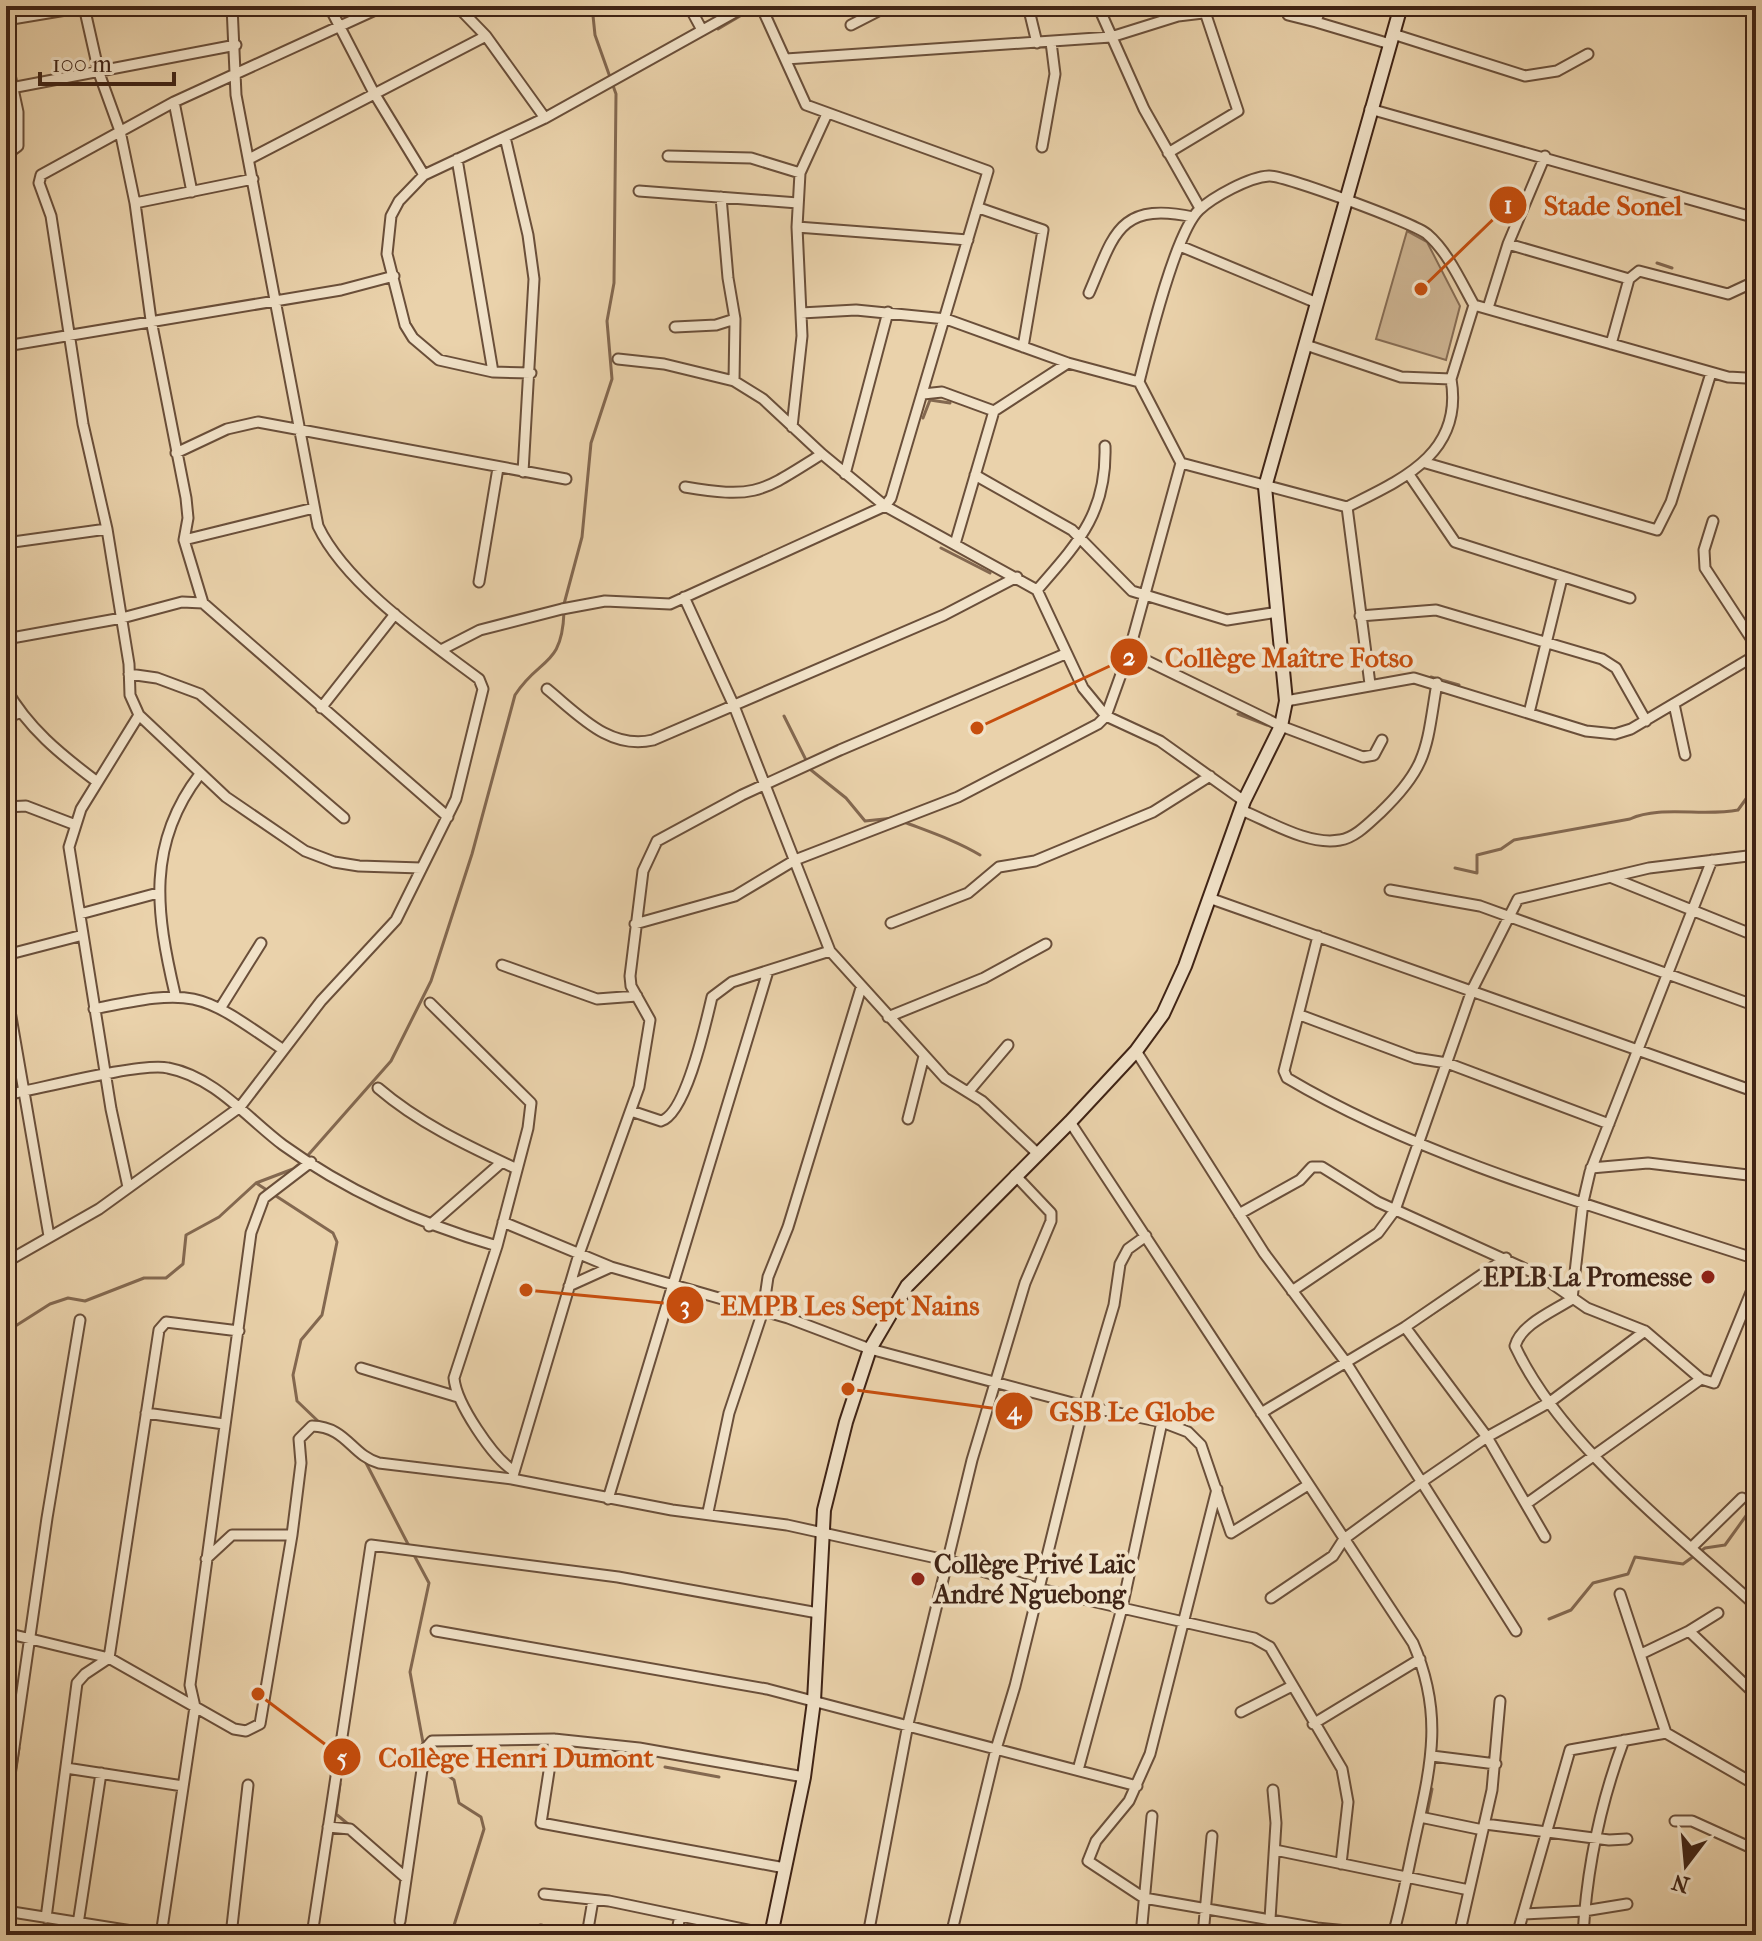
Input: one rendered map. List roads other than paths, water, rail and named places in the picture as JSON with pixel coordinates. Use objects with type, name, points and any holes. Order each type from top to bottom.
[{"type":"main road","points":[[771,1935],[804,1777],[814,1701],[822,1533],[831,1479],[870,1349],[907,1286],[1070,1122],[1136,1051],[1163,1014],[1185,966],[1242,806],[1281,726],[1286,701],[1265,487],[1343,202],[1401,6]]},
{"type":"street","points":[[6,1262],[99,1209],[240,1107],[282,1049],[396,920],[456,799],[483,684],[395,614],[324,539],[314,508],[249,159],[235,73],[232,6]]},
{"type":"street","points":[[329,6],[374,93],[424,175]]},
{"type":"street","points":[[384,6],[174,102],[39,179],[51,216],[68,334],[107,529],[122,618],[130,695],[139,715],[200,774],[264,824],[305,851],[359,866],[421,868]]},
{"type":"street","points":[[457,6],[486,36],[545,118]]},
{"type":"street","points":[[689,6],[702,30]]},
{"type":"street","points":[[531,373],[493,372],[439,360],[425,352],[405,325],[387,254],[391,216],[424,175],[545,118],[746,6]]},
{"type":"street","points":[[441,650],[480,630],[534,615],[605,601],[663,605],[885,506],[895,489],[989,176],[983,168],[826,116],[802,102],[761,6]]},
{"type":"street","points":[[851,25],[888,6]]},
{"type":"street","points":[[1028,6],[1037,43]]},
{"type":"street","points":[[1098,6],[1196,213]]},
{"type":"street","points":[[1316,22],[1321,6]]},
{"type":"street","points":[[6,20],[83,9],[99,73],[120,131],[135,203],[151,320],[188,518],[184,540],[203,603],[448,817]]},
{"type":"street","points":[[786,59],[995,42],[1037,43],[1111,37],[1203,9],[1238,111],[1168,153]]},
{"type":"street","points":[[1288,15],[1392,39],[1525,76],[1557,71],[1588,54]]},
{"type":"street","points":[[249,159],[486,36]]},
{"type":"street","points":[[1042,147],[1055,74],[1051,42]]},
{"type":"street","points":[[10,89],[236,45]]},
{"type":"street","points":[[6,56],[18,146],[6,155]]},
{"type":"street","points":[[174,102],[192,192]]},
{"type":"street","points":[[1370,109],[1756,218]]},
{"type":"street","points":[[792,427],[800,370],[797,227],[800,173],[826,116]]},
{"type":"street","points":[[505,137],[528,235],[534,279],[523,472]]},
{"type":"street","points":[[668,156],[751,158],[800,173]]},
{"type":"street","points":[[1488,308],[1508,244],[1545,156]]},
{"type":"street","points":[[457,159],[493,372]]},
{"type":"street","points":[[1089,293],[1119,227],[1153,215],[1196,213],[1255,180],[1273,176],[1325,191],[1343,202],[1416,226],[1429,235],[1474,305],[1735,379],[1756,373]]},
{"type":"street","points":[[135,203],[253,179]]},
{"type":"street","points":[[639,191],[798,203]]},
{"type":"street","points":[[721,197],[735,319],[734,381]]},
{"type":"street","points":[[979,208],[1043,230],[1023,347]]},
{"type":"street","points":[[635,924],[735,896],[795,860],[958,797],[1090,729],[1106,716],[1129,652],[1181,463],[1139,382],[1180,246],[1196,213]]},
{"type":"street","points":[[797,227],[968,240]]},
{"type":"street","points":[[1508,244],[1629,279]]},
{"type":"street","points":[[1180,246],[1317,303]]},
{"type":"street","points":[[1611,344],[1629,279],[1639,271],[1650,271],[1728,294],[1756,281]]},
{"type":"street","points":[[6,346],[341,290],[394,276]]},
{"type":"street","points":[[1181,463],[1347,507],[1410,476],[1426,463],[1448,423],[1451,379],[1474,305]]},
{"type":"street","points":[[801,313],[888,312],[946,319],[1068,363],[1139,382]]},
{"type":"street","points":[[845,474],[888,312]]},
{"type":"street","points":[[675,327],[716,325],[735,319]]},
{"type":"street","points":[[1306,345],[1401,377],[1451,379]]},
{"type":"street","points":[[618,359],[664,364],[734,381],[763,399],[822,454],[885,506],[1037,590],[1050,611],[1065,654],[1083,688],[1106,716],[1160,741],[1210,776],[1242,806],[1324,840],[1341,840],[1364,827],[1414,777],[1424,754],[1437,683]]},
{"type":"street","points":[[955,544],[994,411],[1068,363]]},
{"type":"street","points":[[1426,463],[1657,530],[1671,502],[1711,373]]},
{"type":"street","points":[[929,375],[942,392]]},
{"type":"street","points":[[923,394],[942,392],[994,411]]},
{"type":"street","points":[[176,453],[227,429],[258,422],[566,479]]},
{"type":"street","points":[[1037,590],[1082,538],[1097,508],[1105,467],[1105,446]]},
{"type":"street","points":[[685,487],[747,494],[769,486],[822,454]]},
{"type":"street","points":[[479,582],[498,468]]},
{"type":"street","points":[[975,475],[1082,538],[1122,583],[1142,596],[1227,620],[1278,612]]},
{"type":"street","points":[[1410,476],[1455,542],[1630,598]]},
{"type":"street","points":[[1347,507],[1370,684]]},
{"type":"street","points":[[184,540],[314,508]]},
{"type":"street","points":[[1713,521],[1704,550],[1705,568],[1756,646]]},
{"type":"street","points":[[6,543],[107,529]]},
{"type":"street","points":[[547,689],[610,737],[627,743],[653,740],[944,615],[1017,577]]},
{"type":"street","points":[[1529,713],[1562,578]]},
{"type":"street","points":[[684,597],[734,706],[830,951],[945,1078],[969,1091],[1037,1153]]},
{"type":"street","points":[[6,639],[122,618],[182,602],[203,603]]},
{"type":"street","points":[[1360,616],[1436,610],[1609,663],[1646,721]]},
{"type":"street","points":[[321,708],[395,614]]},
{"type":"street","points":[[1129,652],[1281,726],[1363,757],[1374,755],[1382,740]]},
{"type":"street","points":[[513,1475],[579,1254],[631,1111],[650,1032],[650,1020],[630,976],[643,871],[657,841],[765,785],[1065,654]]},
{"type":"street","points":[[1286,701],[1414,678],[1586,731],[1615,734],[1646,721],[1756,655]]},
{"type":"street","points":[[129,674],[157,678],[200,694],[344,818]]},
{"type":"street","points":[[6,689],[19,713],[53,749],[96,781]]},
{"type":"street","points":[[1674,704],[1685,755]]},
{"type":"street","points":[[6,718],[19,713]]},
{"type":"street","points":[[128,1187],[94,1009],[69,847],[73,824],[96,781],[139,715]]},
{"type":"street","points":[[175,994],[164,948],[158,893],[170,818],[200,774]]},
{"type":"street","points":[[891,923],[968,893],[999,867],[1035,861],[1153,812],[1210,776]]},
{"type":"street","points":[[6,807],[26,806],[73,824]]},
{"type":"street","points":[[1292,1291],[1378,1233],[1395,1210],[1472,990],[1512,905],[1524,896],[1610,877],[1756,855]]},
{"type":"street","points":[[1572,1299],[1583,1202],[1591,1168],[1640,1051],[1712,860]]},
{"type":"street","points":[[1610,877],[1692,913],[1756,936]]},
{"type":"street","points":[[1390,890],[1451,898],[1756,1006]]},
{"type":"street","points":[[80,914],[158,893]]},
{"type":"street","points":[[1209,898],[1756,1092]]},
{"type":"street","points":[[6,955],[83,935]]},
{"type":"street","points":[[1318,936],[1284,1075],[1351,1113],[1421,1141],[1583,1202],[1756,1259]]},
{"type":"street","points":[[221,1007],[261,943]]},
{"type":"street","points":[[888,1017],[984,978],[1046,944]]},
{"type":"street","points":[[631,1111],[661,1121],[671,1116],[694,1064],[712,997],[732,982],[830,951]]},
{"type":"street","points":[[502,965],[597,999],[637,996]]},
{"type":"street","points":[[608,1499],[768,971]]},
{"type":"street","points":[[6,988],[49,1236]]},
{"type":"street","points":[[708,1512],[729,1413],[763,1311],[768,1277],[788,1227],[861,988]]},
{"type":"street","points":[[94,1009],[175,994],[198,998],[221,1007],[282,1049]]},
{"type":"street","points":[[430,1003],[528,1098],[531,1110],[497,1246],[454,1378],[458,1397],[513,1475]]},
{"type":"street","points":[[1300,1015],[1415,1058],[1447,1063],[1609,1124]]},
{"type":"street","points":[[969,1091],[1008,1045]]},
{"type":"street","points":[[1136,1051],[1239,1214],[1345,1361],[1516,1631]]},
{"type":"street","points":[[908,1119],[924,1056]]},
{"type":"street","points":[[6,1095],[166,1067],[204,1084],[240,1107],[276,1139],[311,1162],[429,1226],[497,1246]]},
{"type":"street","points":[[378,1088],[402,1109],[450,1138],[517,1169]]},
{"type":"street","points":[[1070,1122],[1420,1659],[1433,1710],[1432,1756],[1407,1878],[1390,1935],[1317,1928],[1144,1898],[1088,1861],[1096,1841],[1137,1786],[1150,1754],[1217,1489]]},
{"type":"street","points":[[6,1911],[135,1934],[159,1935],[195,1707],[190,1685],[251,1233],[259,1205],[311,1162]]},
{"type":"street","points":[[429,1226],[502,1162]]},
{"type":"street","points":[[1591,1168],[1648,1163],[1756,1176]]},
{"type":"street","points":[[1239,1214],[1300,1180],[1317,1166],[1395,1210],[1506,1258],[1554,1284],[1572,1299],[1602,1316],[1645,1331],[1711,1384],[1718,1379],[1756,1283]]},
{"type":"street","points":[[868,1935],[908,1724],[994,1381],[1025,1283],[1052,1216],[1015,1175]]},
{"type":"street","points":[[503,1222],[611,1267],[763,1311],[870,1349],[1084,1406],[1162,1422],[1195,1438],[1217,1489],[1228,1531],[1234,1533],[1308,1485]]},
{"type":"street","points":[[951,1935],[1084,1406],[1114,1305],[1120,1264],[1128,1249],[1146,1236]]},
{"type":"street","points":[[1261,1413],[1405,1327],[1506,1258]]},
{"type":"street","points":[[569,1286],[611,1267]]},
{"type":"street","points":[[1572,1299],[1533,1324],[1516,1342],[1519,1355],[1550,1402],[1593,1453],[1756,1606]]},
{"type":"street","points":[[6,1803],[80,1320]]},
{"type":"street","points":[[46,1918],[77,1683],[109,1658],[161,1326],[166,1322],[239,1331]]},
{"type":"street","points":[[1405,1327],[1487,1437],[1545,1537]]},
{"type":"street","points":[[1271,1598],[1333,1556],[1344,1539],[1423,1481],[1487,1437],[1550,1402],[1645,1331]]},
{"type":"street","points":[[361,1368],[458,1397]]},
{"type":"street","points":[[1526,1504],[1593,1453],[1701,1379]]},
{"type":"street","points":[[146,1413],[224,1424]]},
{"type":"street","points":[[1078,1770],[1122,1608],[1162,1422]]},
{"type":"street","points":[[6,1633],[109,1658],[240,1731],[260,1724],[292,1535],[301,1463],[299,1439],[312,1426],[336,1430],[374,1461],[513,1475],[608,1499],[708,1512],[822,1533],[950,1561],[1040,1589],[1262,1642],[1270,1647],[1342,1769],[1346,1786],[1341,1864]]},
{"type":"street","points":[[1691,1548],[1742,1498]]},
{"type":"street","points":[[206,1559],[232,1535],[292,1535]]},
{"type":"street","points":[[312,1935],[371,1545],[618,1577],[818,1613]]},
{"type":"street","points":[[1620,1594],[1666,1733]]},
{"type":"street","points":[[1641,1654],[1718,1613]]},
{"type":"street","points":[[436,1631],[672,1670],[814,1701],[1137,1786]]},
{"type":"street","points":[[1689,1631],[1756,1695]]},
{"type":"street","points":[[1313,1724],[1420,1659]]},
{"type":"street","points":[[1241,1712],[1292,1686]]},
{"type":"street","points":[[1459,1935],[1496,1764],[1500,1701]]},
{"type":"street","points":[[1517,1935],[1567,1752],[1666,1733],[1756,1785]]},
{"type":"street","points":[[400,1921],[427,1744],[440,1739],[554,1739],[652,1750],[804,1777]]},
{"type":"street","points":[[554,1739],[539,1819],[541,1823],[785,1868]]},
{"type":"street","points":[[1583,1935],[1594,1838],[1603,1798],[1624,1740]]},
{"type":"street","points":[[1432,1756],[1496,1764]]},
{"type":"street","points":[[66,1768],[183,1786]]},
{"type":"street","points":[[69,1935],[74,1924],[101,1773]]},
{"type":"street","points":[[231,1935],[248,1785]]},
{"type":"street","points":[[1269,1935],[1275,1850],[1273,1790]]},
{"type":"street","points":[[1141,1935],[1152,1816]]},
{"type":"street","points":[[1420,1817],[1484,1827],[1627,1839]]},
{"type":"street","points":[[1675,1821],[1692,1821],[1756,1850]]},
{"type":"street","points":[[328,1827],[350,1829],[406,1878]]},
{"type":"street","points":[[1203,1935],[1212,1836]]},
{"type":"street","points":[[1275,1850],[1469,1890]]},
{"type":"street","points":[[544,1894],[593,1900],[771,1935]]},
{"type":"street","points":[[587,1935],[593,1900]]},
{"type":"street","points":[[1523,1914],[1584,1911],[1627,1904]]},
{"type":"street","points":[[676,1935],[680,1916]]},
{"type":"street","points":[[541,1930],[565,1935]]},
{"type":"waterway","points":[[564,604],[582,537],[591,443],[612,379],[607,321],[614,283],[616,94],[595,35],[592,6]]},
{"type":"waterway","points":[[728,10],[735,6]]},
{"type":"waterway","points":[[718,29],[757,6]]},
{"type":"waterway","points":[[1153,116],[1170,145]]},
{"type":"waterway","points":[[1657,263],[1672,268]]},
{"type":"waterway","points":[[923,418],[930,400],[950,403]]},
{"type":"waterway","points":[[941,548],[990,573]]},
{"type":"waterway","points":[[6,1332],[50,1304],[68,1298],[85,1301],[144,1278],[166,1278],[183,1264],[186,1235],[219,1217],[256,1183],[293,1169],[302,1162],[391,1061],[431,981],[472,854],[515,695],[554,653],[559,643],[564,612]]},
{"type":"waterway","points":[[1431,677],[1459,685]]},
{"type":"waterway","points":[[1238,714],[1267,725]]},
{"type":"waterway","points":[[784,716],[811,770],[846,798],[865,821],[894,818]]},
{"type":"waterway","points":[[1455,868],[1477,873],[1477,855],[1501,849],[1514,840],[1655,813],[1738,810],[1756,785]]},
{"type":"waterway","points":[[904,822],[980,855]]},
{"type":"waterway","points":[[256,1183],[333,1233],[337,1242],[322,1315],[301,1340],[293,1375],[297,1401],[320,1423]]},
{"type":"waterway","points":[[1426,1318],[1458,1297]]},
{"type":"waterway","points":[[364,1459],[410,1548]]},
{"type":"waterway","points":[[1549,1619],[1571,1610],[1593,1583],[1628,1574],[1635,1557],[1683,1564],[1705,1548],[1725,1545],[1756,1502]]},
{"type":"waterway","points":[[414,1555],[429,1583],[410,1672],[424,1748]]},
{"type":"waterway","points":[[12,1791],[19,1748]]},
{"type":"waterway","points":[[798,1773],[801,1753]]},
{"type":"waterway","points":[[426,1759],[454,1780],[459,1803],[481,1817],[484,1829],[451,1935]]},
{"type":"waterway","points":[[665,1767],[719,1777]]},
{"type":"waterway","points":[[340,1784],[336,1814],[348,1824]]},
{"type":"waterway","points":[[1427,1814],[1432,1789]]},
{"type":"waterway","points":[[6,1835],[10,1803]]},
{"type":"place","name":"Stade Sonel","points":[[1421,289]]},
{"type":"place","name":"Collège Maître Fotso","points":[[977,728]]},
{"type":"place","name":"EPLB La Promesse","points":[[1708,1277]]},
{"type":"place","name":"EMPB Les Sept Nains","points":[[526,1290]]},
{"type":"place","name":"GSB Le Globe","points":[[848,1389]]},
{"type":"place","name":"Collège Privé Laïc André Nguebong","points":[[918,1579]]},
{"type":"place","name":"Collège Henri Dumont","points":[[258,1694]]}]
